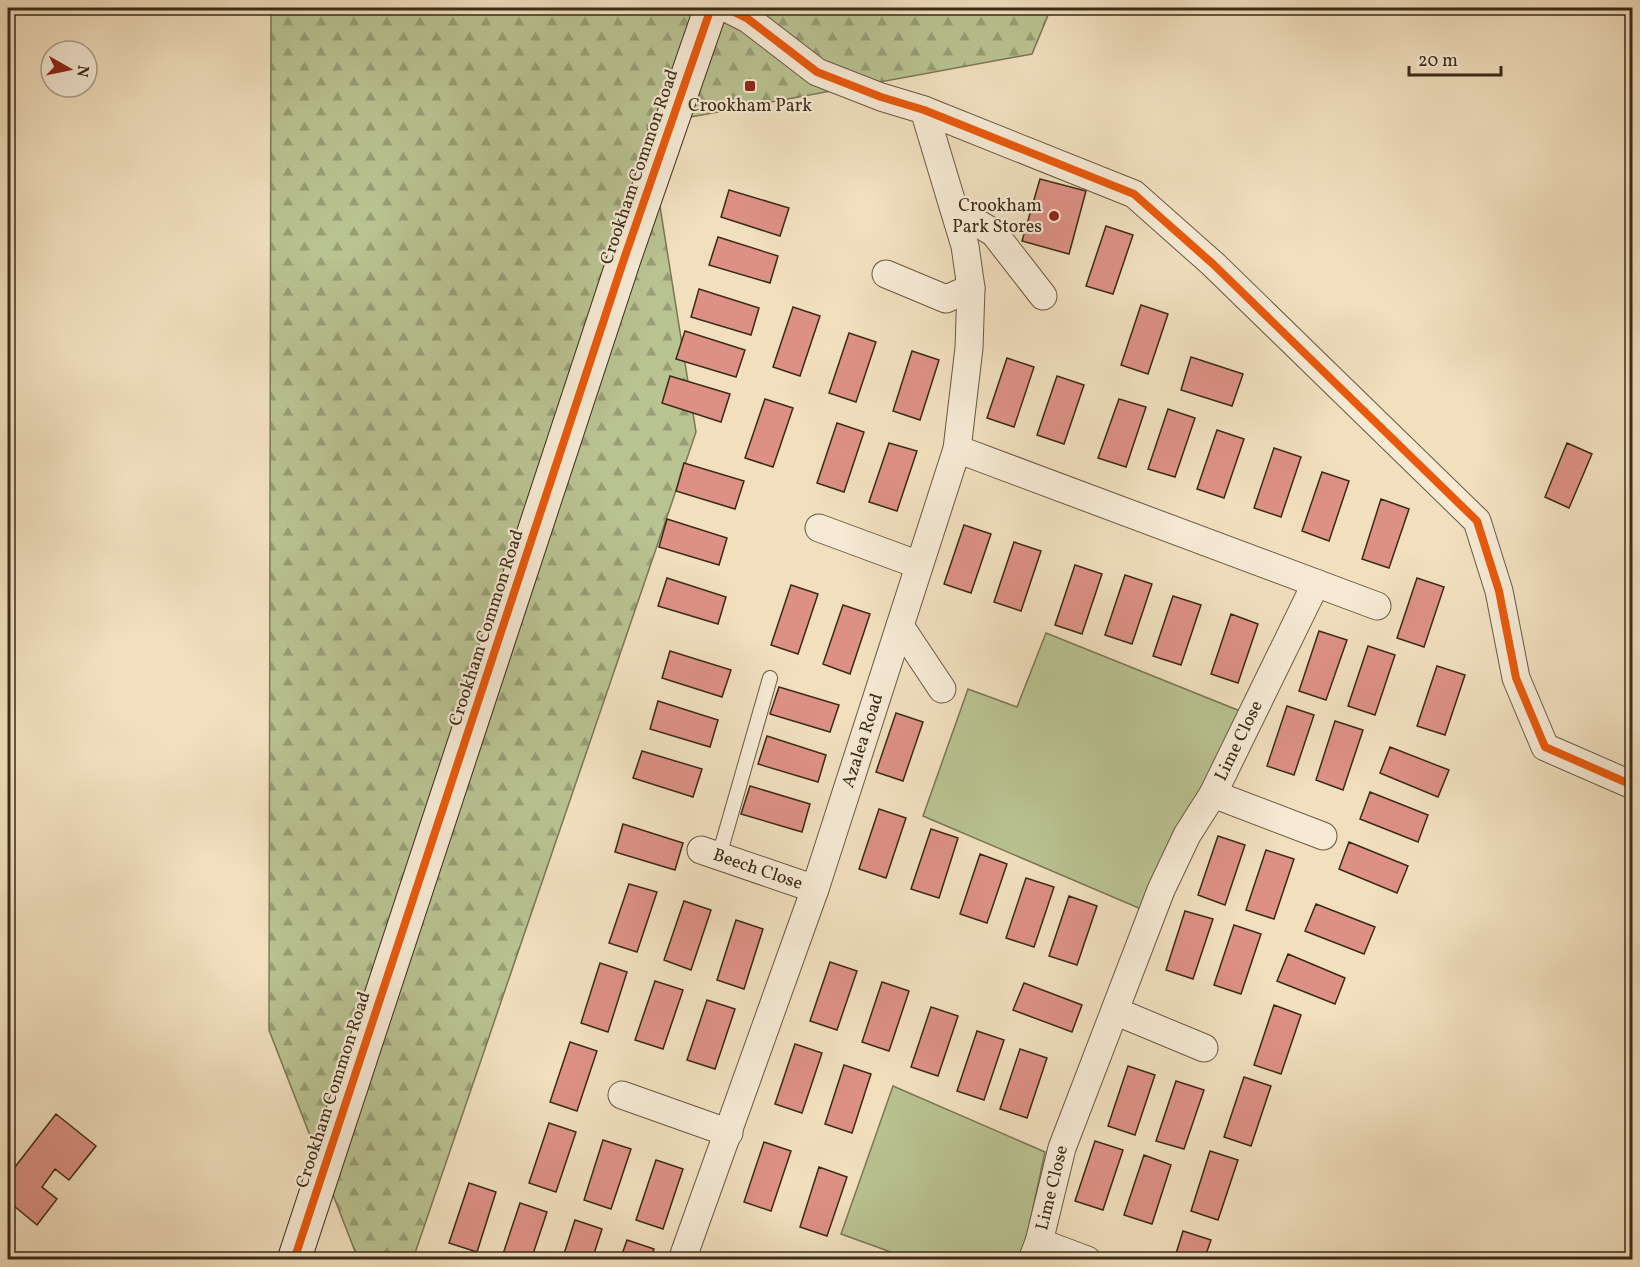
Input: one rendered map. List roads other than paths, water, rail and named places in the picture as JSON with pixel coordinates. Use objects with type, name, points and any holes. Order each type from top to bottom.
[{"type":"street","name":"Crookham Common Road","points":[[294,1260],[621,270],[711,8]]},
{"type":"street","points":[[726,8],[748,19],[817,72],[881,97],[924,110],[1134,194],[1213,264],[1477,521],[1499,591],[1516,678],[1545,747],[1632,785]]},
{"type":"street","name":"Azalea Road","points":[[689,1257],[729,1133],[815,889],[957,449],[969,348],[971,288],[965,246],[924,110]]},
{"type":"street","points":[[954,209],[994,233],[1043,296]]},
{"type":"street","points":[[886,274],[946,299],[971,288]]},
{"type":"street","points":[[957,449],[1377,606]]},
{"type":"street","points":[[819,528],[919,565]]},
{"type":"street","name":"Lime Close","points":[[1036,1251],[1062,1148],[1165,881],[1187,835],[1213,794],[1316,583]]},
{"type":"street","points":[[900,626],[942,689]]},
{"type":"street","points":[[1213,794],[1323,836]]},
{"type":"street","name":"Beech Close","points":[[710,853],[815,889]]},
{"type":"street","points":[[1114,1011],[1204,1048]]},
{"type":"street","points":[[622,1095],[729,1133]]},
{"type":"street","points":[[1036,1251],[1087,1260]]},
{"type":"lane","points":[[710,853],[770,678]]},
{"type":"place","name":"Crookham Park","points":[[750,86]]},
{"type":"place","name":"Crookham Park Stores","points":[[1054,216]]}]
